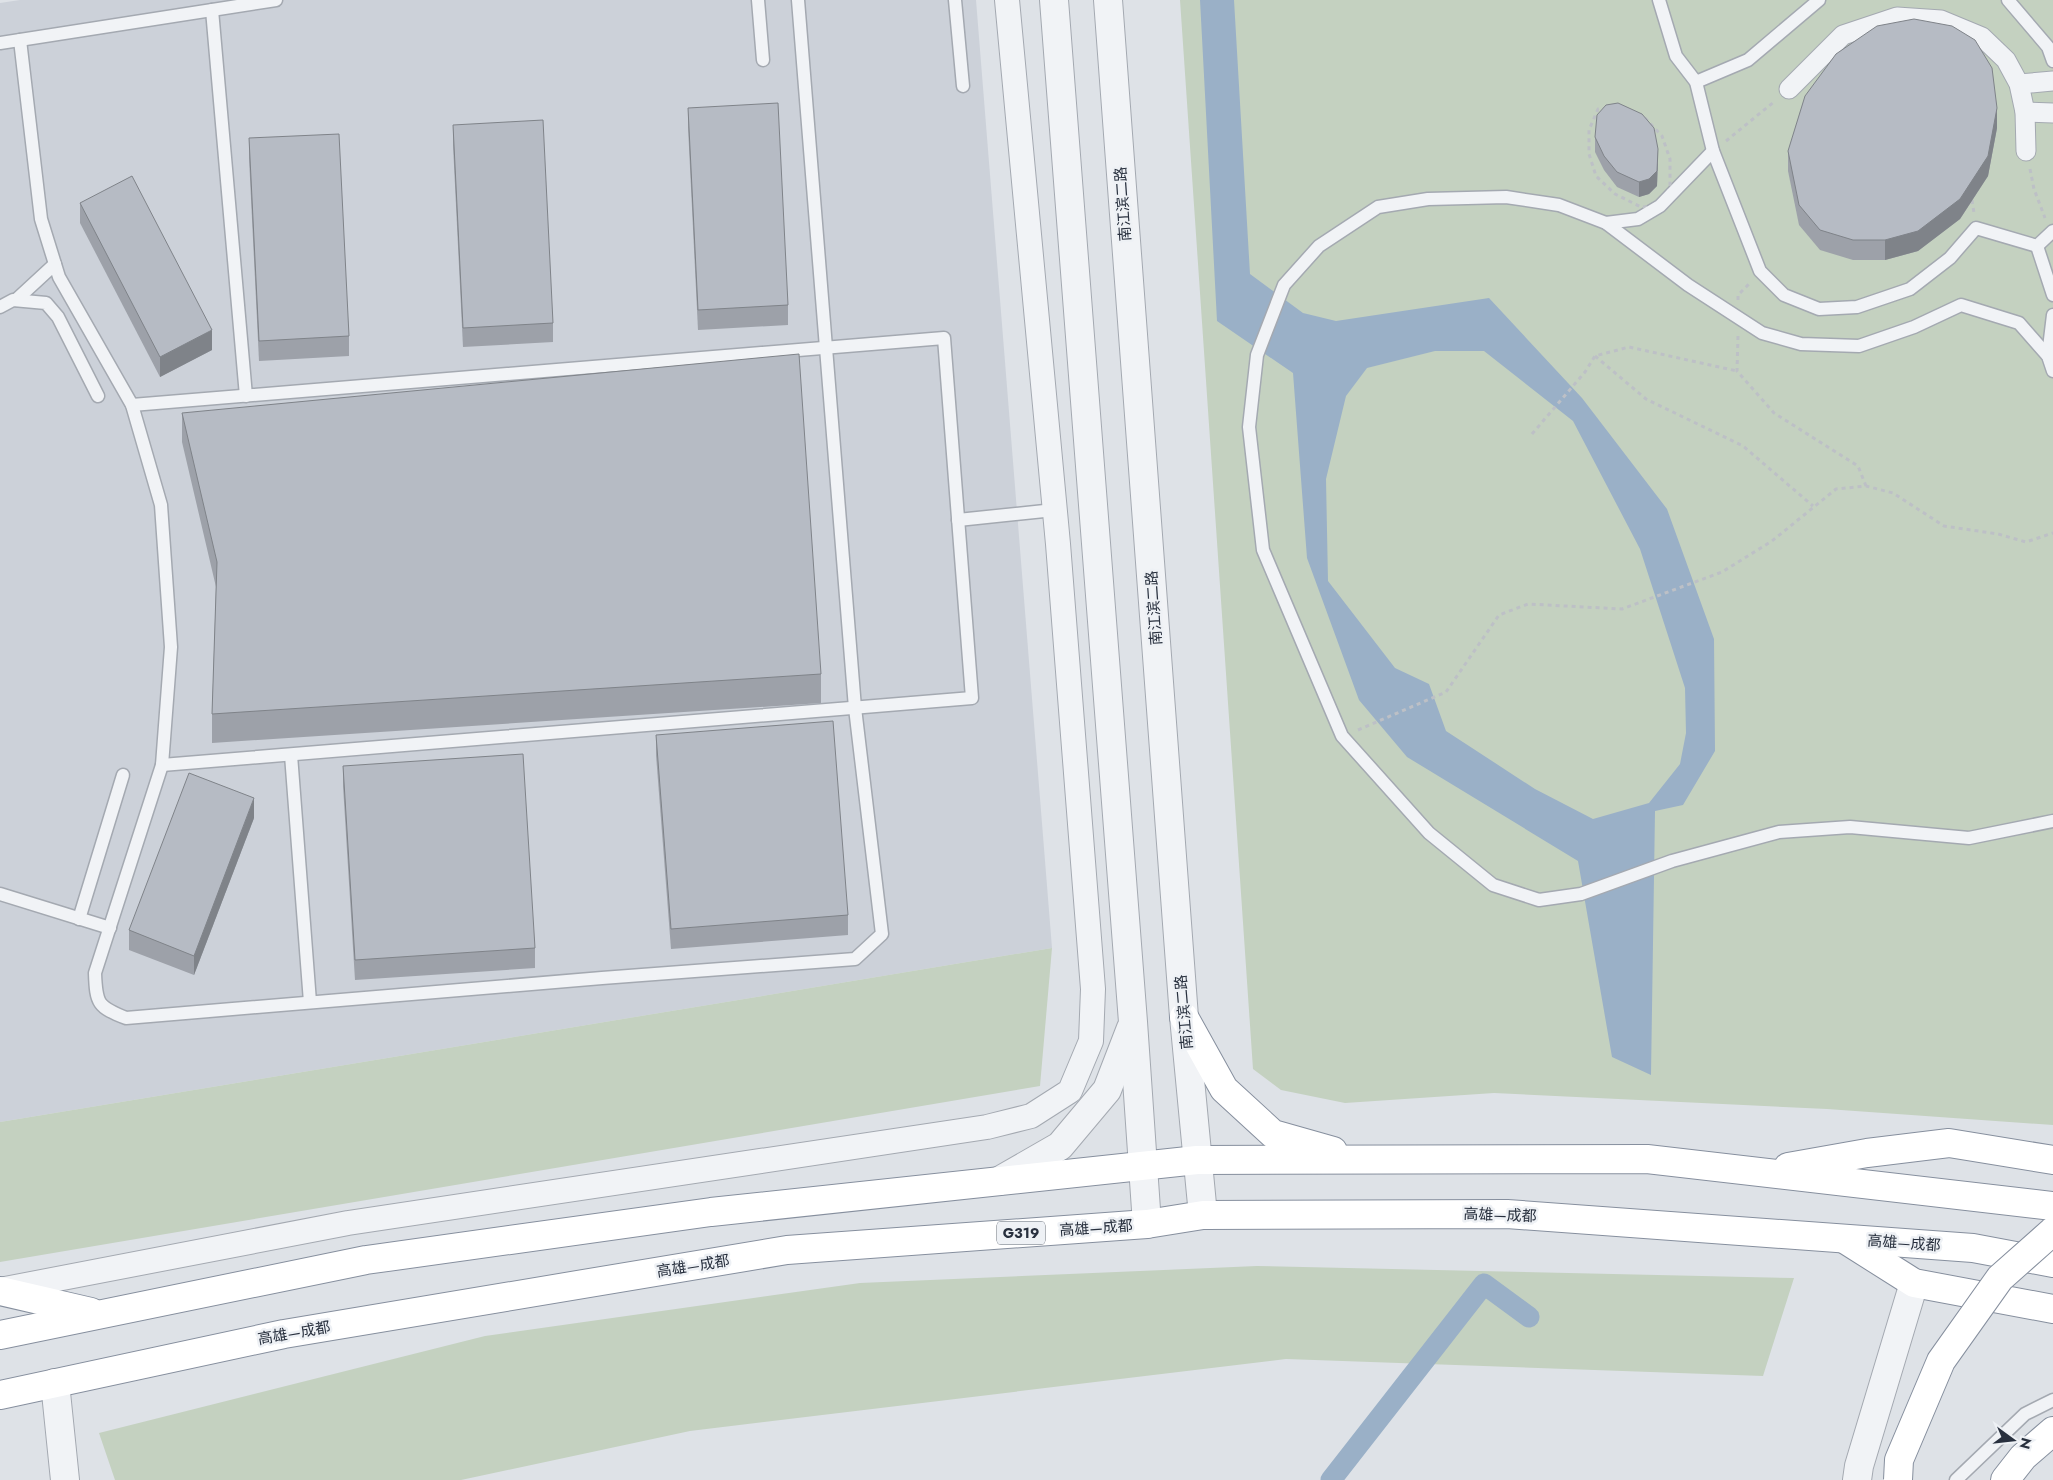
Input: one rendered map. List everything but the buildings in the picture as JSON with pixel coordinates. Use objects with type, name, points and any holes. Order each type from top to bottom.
[{"type":"highway","points":[[1184,1016],[1224,1089],[1273,1134],[1366,1160]]},
{"type":"highway","points":[[1760,1172],[1867,1153],[1949,1143],[2053,1160]]},
{"type":"highway","points":[[0,1335],[366,1260],[711,1212],[1197,1160],[1647,1159],[2053,1206]]},
{"type":"highway","name":"高雄—成都","points":[[0,1395],[284,1334],[787,1250],[1147,1224],[1204,1215],[1507,1214],[1973,1248],[2053,1264]]},
{"type":"highway","points":[[1898,1480],[1899,1460],[1941,1361],[2000,1278],[2053,1231]]},
{"type":"highway","points":[[1843,1238],[1914,1283],[2053,1309]]},
{"type":"highway","points":[[0,1290],[100,1314]]},
{"type":"highway","points":[[2005,1480],[2022,1457],[2053,1430]]},
{"type":"street","points":[[0,1290],[348,1223],[987,1126],[1031,1116],[1070,1091],[1091,1042],[1093,989],[1054,510],[1007,0]]},
{"type":"street","points":[[1054,0],[1147,1224]]},
{"type":"street","name":"南江滨二路","points":[[1108,0],[1184,1016],[1204,1215]]},
{"type":"street","points":[[1789,89],[1843,35],[1896,17],[1941,20],[1982,37],[2006,60],[2019,84],[2025,112],[2026,151]]},
{"type":"street","points":[[2019,84],[2053,81]]},
{"type":"street","points":[[2025,112],[2053,113]]},
{"type":"street","points":[[999,1181],[1060,1146],[1107,1090],[1133,1022]]},
{"type":"street","points":[[1857,1480],[1859,1466],[1914,1283]]},
{"type":"street","points":[[55,1383],[65,1480]]},
{"type":"lane","points":[[0,43],[276,0]]},
{"type":"lane","points":[[758,0],[763,60]]},
{"type":"lane","points":[[20,40],[41,219],[59,277],[132,406],[161,505],[171,648],[162,765],[96,973],[96,996],[105,1010],[126,1018],[602,978],[855,960],[882,934],[855,708],[798,0]]},
{"type":"lane","points":[[955,0],[963,86]]},
{"type":"lane","points":[[1659,0],[1676,56],[1696,82],[1713,151],[1760,271],[1784,295],[1819,309],[1857,307],[1910,289],[1950,258],[1976,228],[2037,246]]},
{"type":"lane","points":[[1696,82],[1748,60],[1819,0]]},
{"type":"lane","points":[[2008,0],[2048,47],[2053,61]]},
{"type":"lane","points":[[212,10],[246,396]]},
{"type":"lane","points":[[1606,223],[1638,219],[1660,206],[1713,151]]},
{"type":"lane","points":[[2053,371],[2048,356],[2019,323],[1961,305],[1914,328],[1859,346],[1801,344],[1762,333],[1688,285],[1606,223],[1559,205],[1506,197],[1428,199],[1378,207],[1318,246],[1284,285],[1257,355],[1249,427],[1263,550],[1342,736],[1436,839],[1493,885],[1539,900],[1581,894],[1672,861],[1779,832],[1850,827],[1969,838],[2053,821]]},
{"type":"lane","points":[[2037,246],[2052,232]]},
{"type":"lane","points":[[2037,246],[2053,295]]},
{"type":"lane","points":[[0,307],[16,300],[55,264]]},
{"type":"lane","points":[[16,300],[46,304],[58,317],[98,396]]},
{"type":"lane","points":[[2048,356],[2053,314]]},
{"type":"lane","points":[[132,406],[944,338],[972,698],[162,765]]},
{"type":"lane","points":[[958,520],[1054,510]]},
{"type":"lane","points":[[291,755],[310,1002]]},
{"type":"lane","points":[[79,919],[123,776]]},
{"type":"lane","points":[[0,894],[110,928]]},
{"type":"lane","points":[[1956,1480],[2025,1414],[2053,1400]]},
{"type":"path","points":[[1713,151],[1789,89]]},
{"type":"path","points":[[1623,108],[1644,117],[1662,136],[1670,159],[1670,188],[1660,206],[1641,207],[1615,194],[1596,176],[1589,154],[1589,130],[1598,109],[1623,108]]},
{"type":"path","points":[[2026,151],[2034,189],[2052,232]]},
{"type":"path","points":[[1738,371],[1738,295],[1760,271]]},
{"type":"path","points":[[1532,434],[1585,372],[1595,356],[1628,347],[1738,371],[1774,413],[1858,466],[1866,486]]},
{"type":"path","points":[[1595,356],[1646,400],[1743,446],[1813,506]]},
{"type":"path","points":[[1342,736],[1446,692],[1500,615],[1528,604],[1622,609],[1722,572],[1772,541],[1836,489],[1866,486],[1893,493],[1944,526],[1998,534],[2026,542],[2053,533]]},
{"type":"shaded area","points":[[20,0],[976,0],[1052,948],[0,1122],[0,3]]},
{"type":"green space","points":[[1180,0],[2053,0],[2053,1125],[1827,1109],[1494,1093],[1345,1103],[1281,1090],[1253,1069]]},
{"type":"green space","points":[[1052,948],[1040,1086],[0,1262],[0,1122]]},
{"type":"green space","points":[[1257,1266],[1794,1278],[1763,1376],[1286,1359],[690,1431],[461,1480],[115,1480],[99,1433],[485,1336],[860,1283]]},
{"type":"water","points":[[1200,0],[1234,0],[1250,274],[1303,313],[1336,321],[1489,298],[1582,398],[1667,509],[1714,639],[1715,751],[1683,805],[1655,811],[1651,1075],[1612,1057],[1578,861],[1407,757],[1359,700],[1307,558],[1293,373],[1217,321]],"holes":[[[1435,351],[1484,351],[1573,421],[1640,549],[1685,688],[1686,733],[1680,764],[1649,803],[1593,819],[1535,789],[1446,731],[1429,684],[1395,668],[1328,581],[1326,479],[1346,396],[1367,368]]]},
{"type":"waterway","points":[[1331,1480],[1484,1284],[1529,1317]]}]
